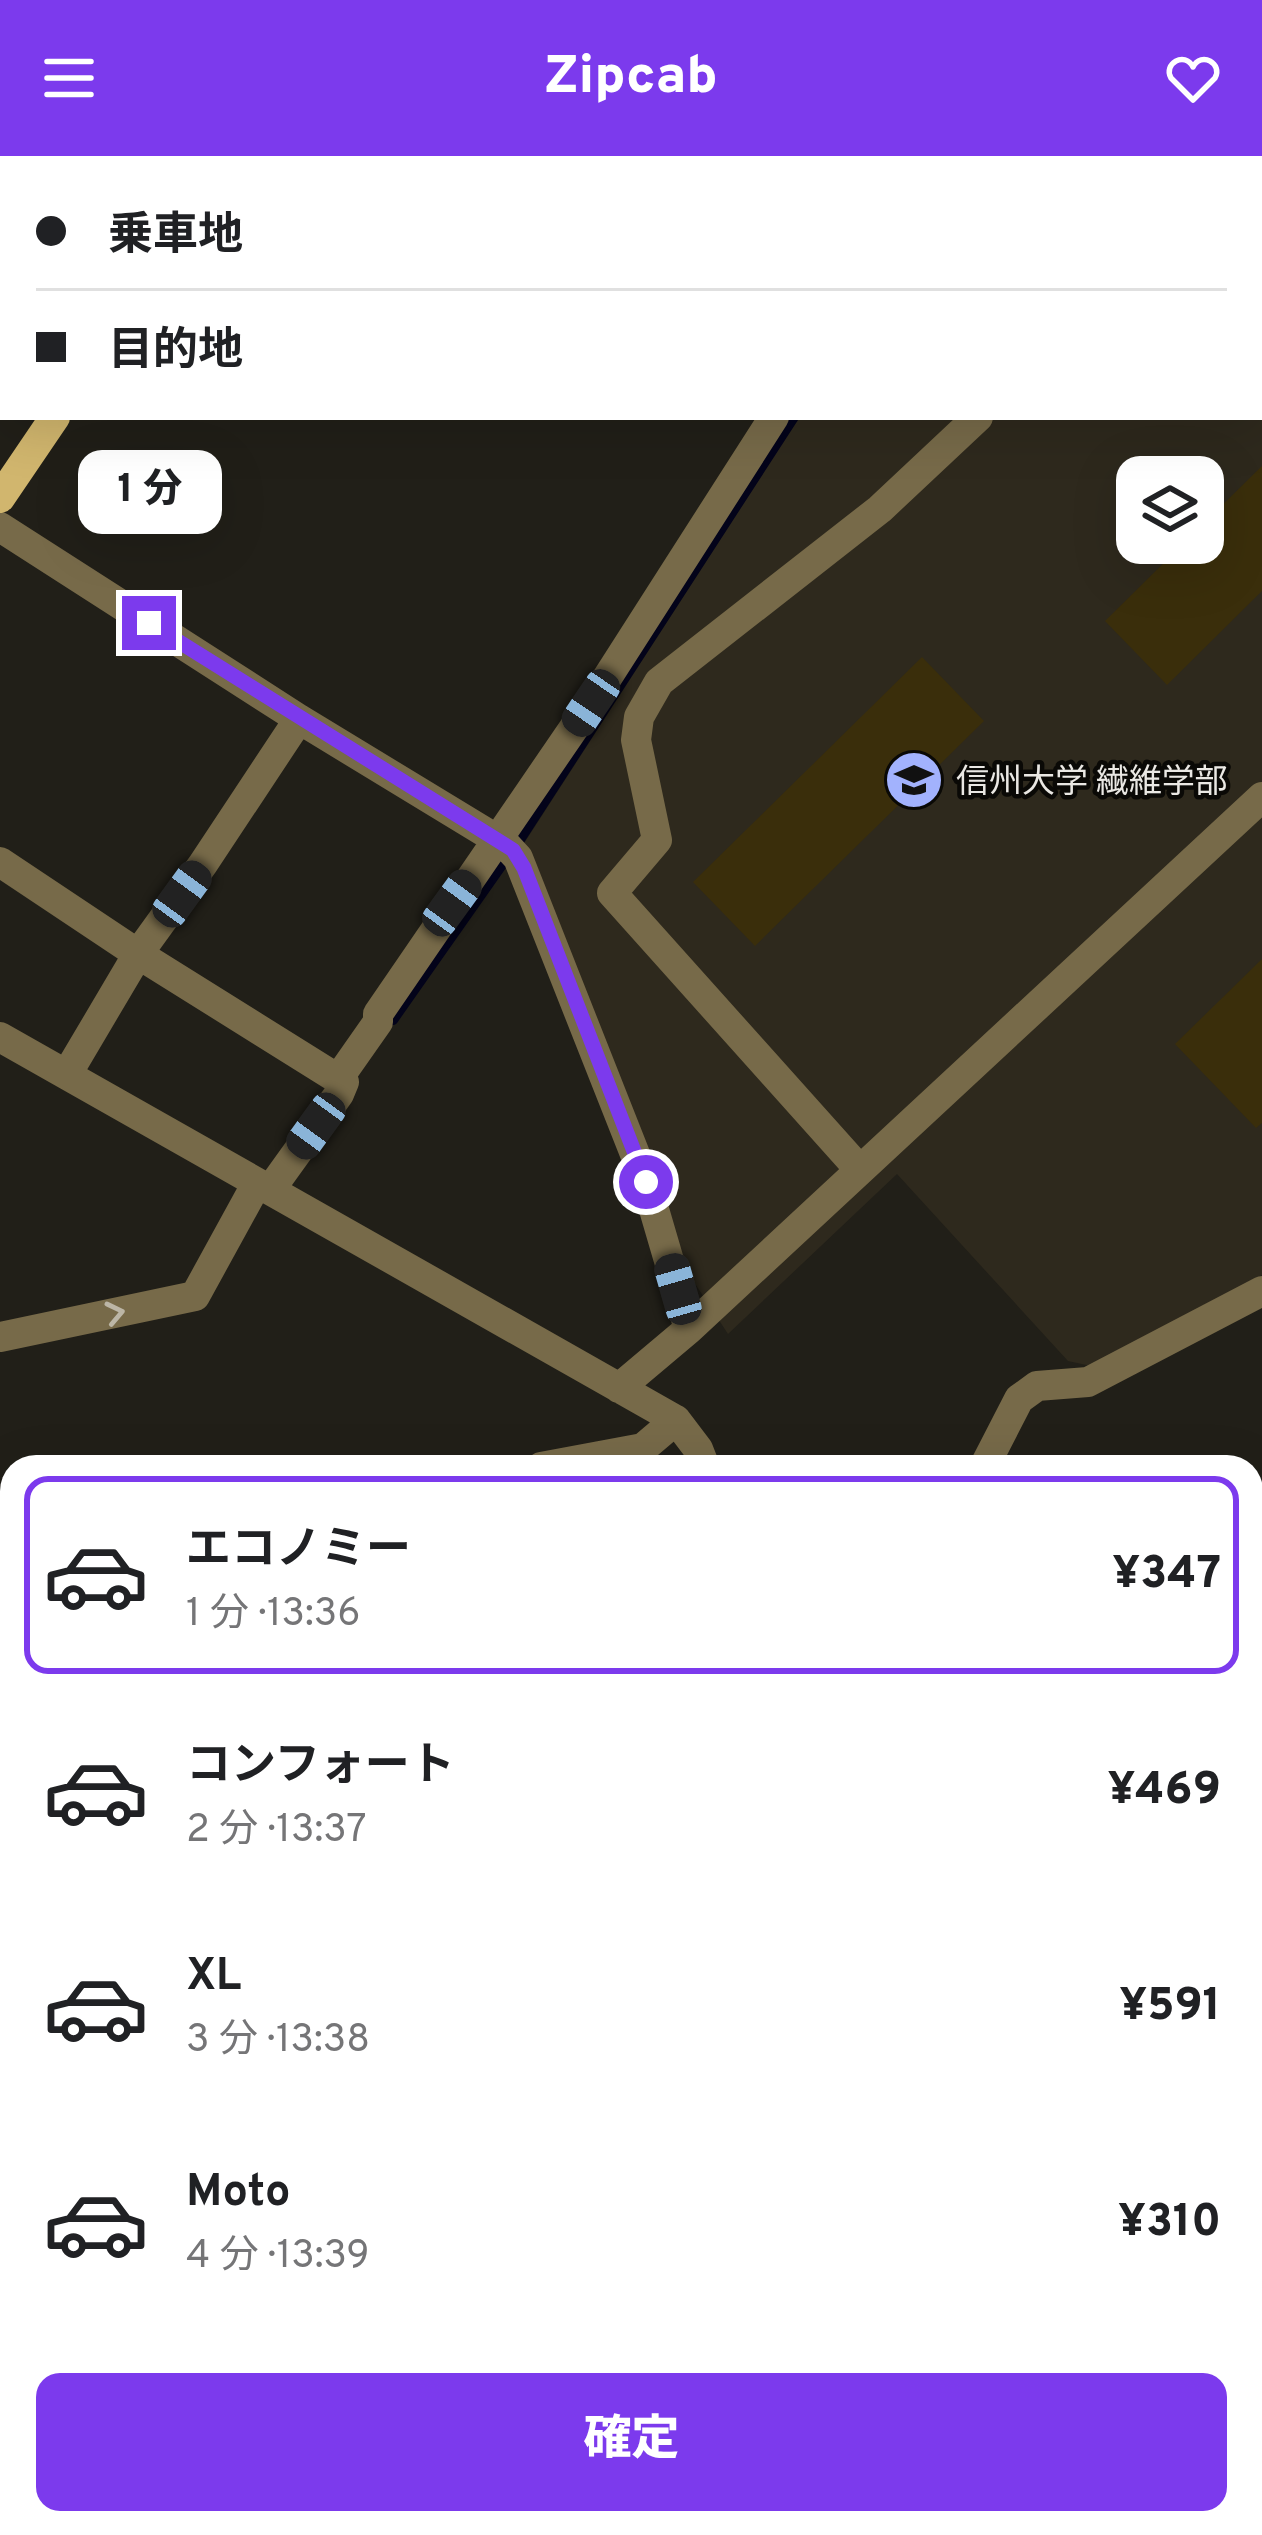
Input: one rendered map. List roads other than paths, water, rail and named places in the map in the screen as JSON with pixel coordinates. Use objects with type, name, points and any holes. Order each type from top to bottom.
[{"type":"main road","points":[[0,498],[53,420]]},
{"type":"street","points":[[338,1079],[440,922],[506,846],[773,420]]},
{"type":"street","points":[[860,1170],[612,892],[657,840],[637,740],[639,716],[658,682],[880,509],[974,420]]},
{"type":"street","points":[[0,527],[506,846],[524,868],[646,1182],[689,1329]]},
{"type":"street","points":[[67,1074],[138,954],[298,719]]},
{"type":"street","points":[[619,1388],[689,1329],[1262,797]]},
{"type":"street","points":[[0,862],[344,1082],[263,1186],[195,1296],[0,1337]]},
{"type":"street","points":[[0,1037],[676,1420],[700,1455]]},
{"type":"street","points":[[990,1455],[1019,1400],[1037,1386],[1088,1382],[1262,1291]]},
{"type":"street","points":[[606,1455],[643,1448],[676,1420]]},
{"type":"waterway","points":[[393,1020],[521,838],[792,420]]},
{"type":"place","name":"信州大学 繊維学部","points":[[914,780]]}]
